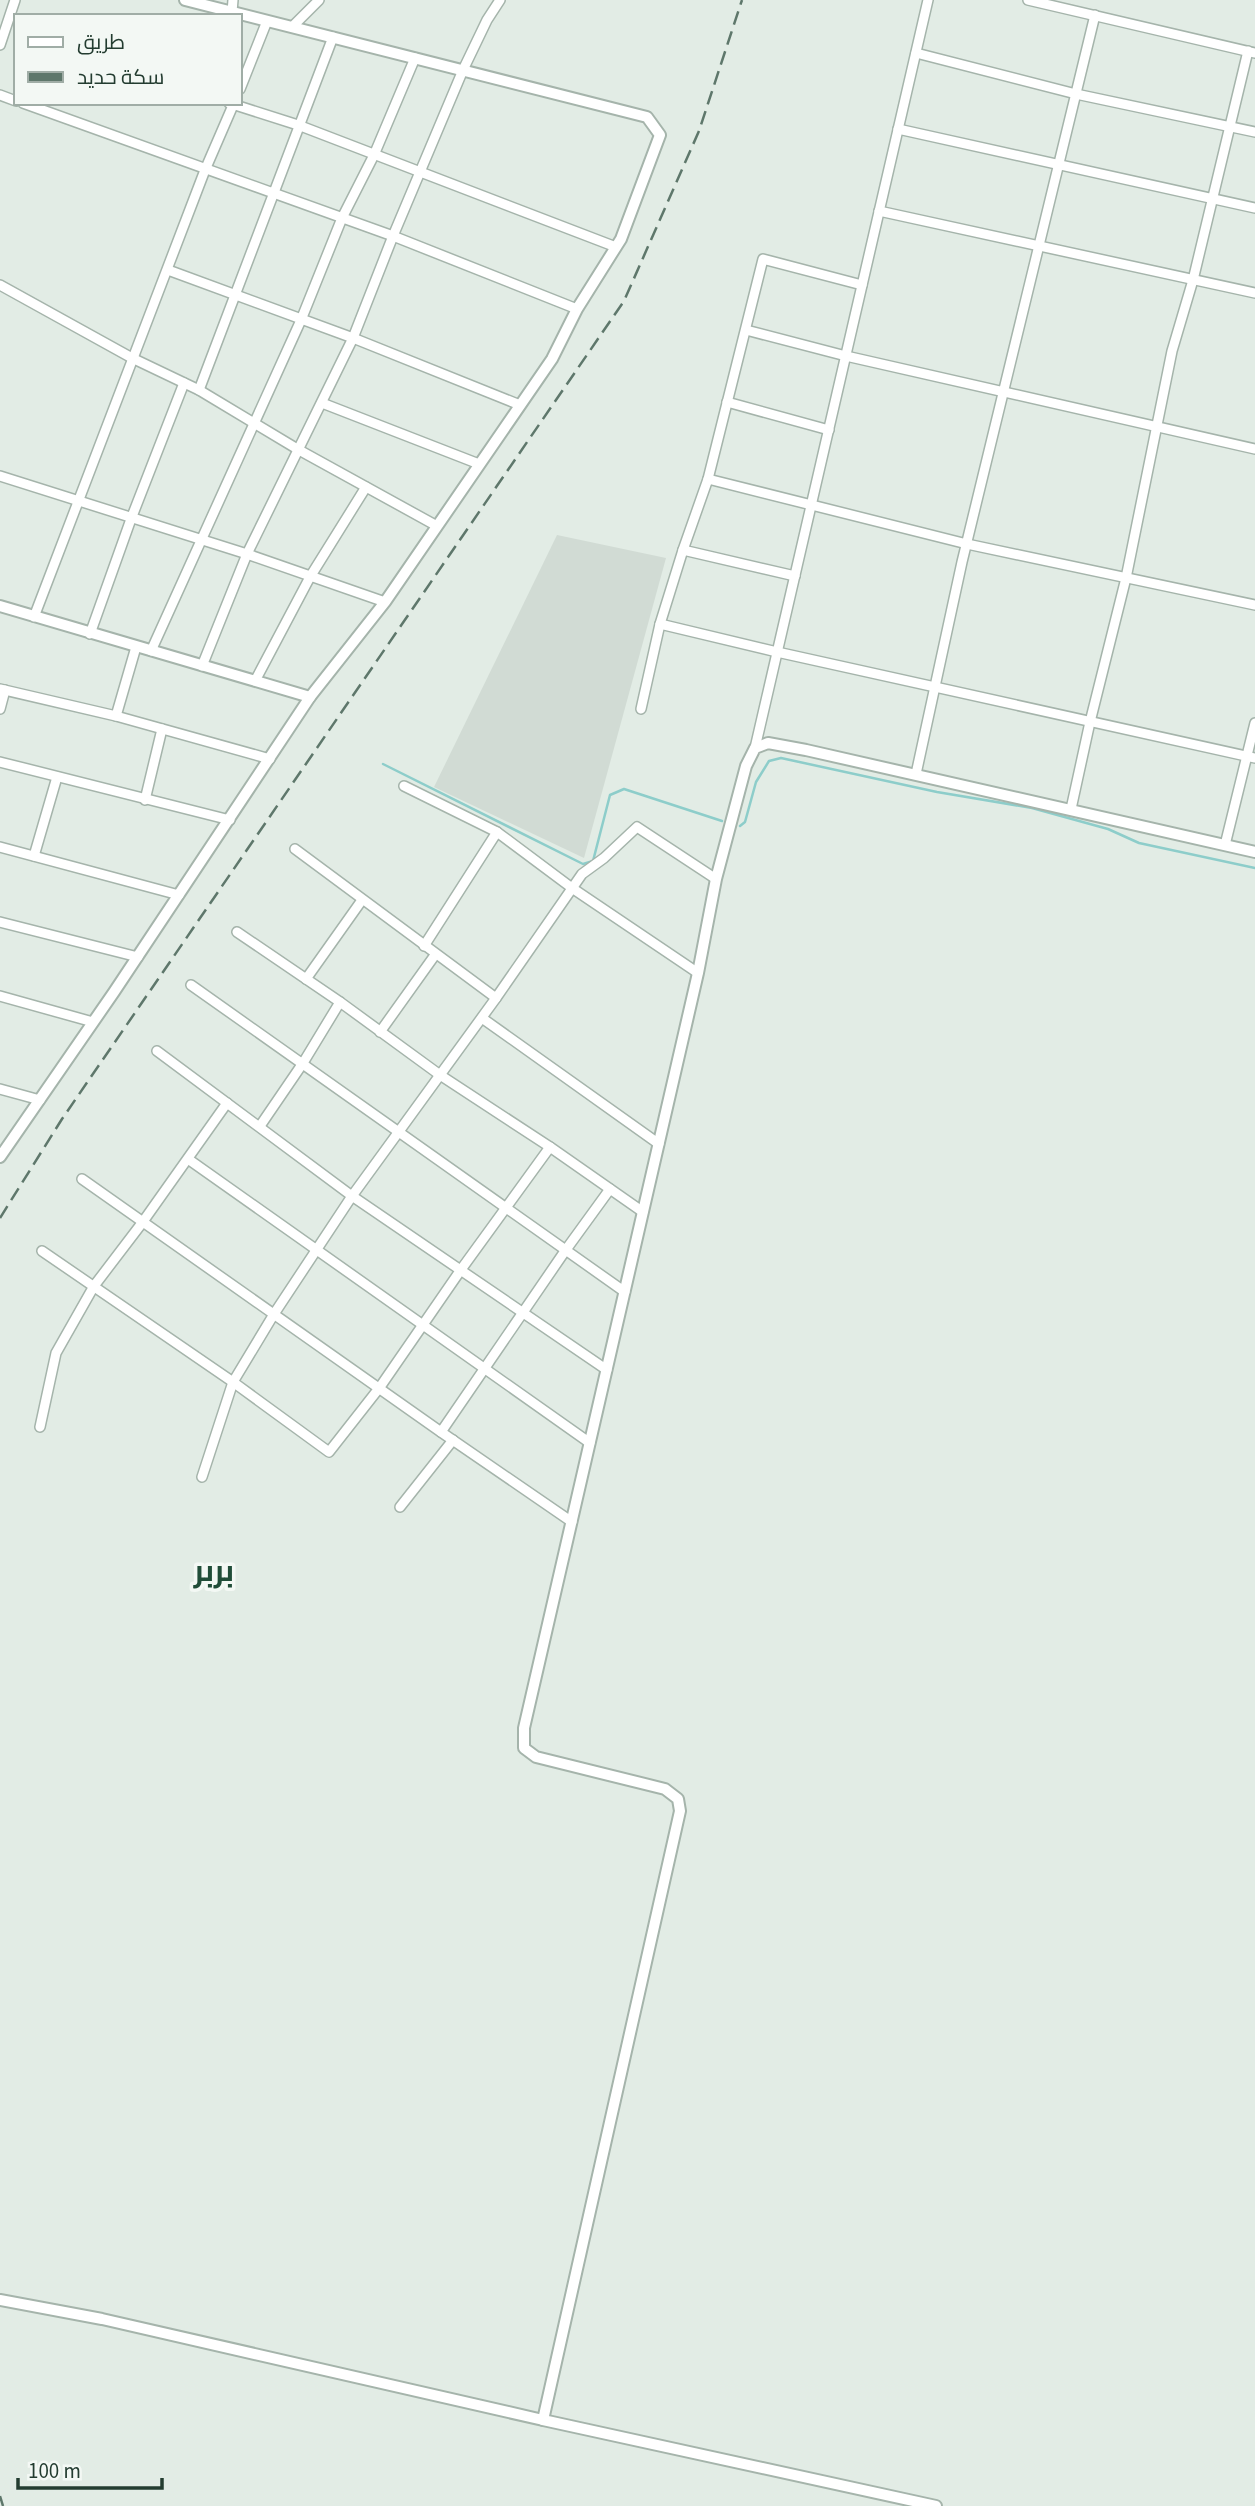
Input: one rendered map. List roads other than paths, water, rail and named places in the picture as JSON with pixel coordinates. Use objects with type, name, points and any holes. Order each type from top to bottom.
[{"type":"street","points":[[0,45],[12,21],[15,0]]},
{"type":"street","points":[[0,1157],[138,957],[310,697],[385,602],[552,359],[577,309],[617,247],[660,135],[647,117],[267,21],[232,6],[185,0]]},
{"type":"street","points":[[292,27],[319,0]]},
{"type":"street","points":[[202,666],[247,554],[353,338],[463,70],[487,20],[500,0]]},
{"type":"street","points":[[543,2420],[680,1811],[678,1799],[665,1790],[536,1757],[524,1748],[524,1728],[698,973],[716,879],[746,766],[755,748],[928,0]]},
{"type":"street","points":[[1028,0],[1251,52],[1211,199],[1193,280],[1172,351],[1126,578],[1071,808]]},
{"type":"street","points":[[916,774],[967,544],[1095,15]]},
{"type":"street","points":[[242,84],[267,21]]},
{"type":"street","points":[[198,390],[237,294],[333,37]]},
{"type":"street","points":[[916,53],[1076,94],[1255,132]]},
{"type":"street","points":[[150,651],[301,320],[341,218],[374,155],[415,58]]},
{"type":"street","points":[[28,105],[393,236],[577,309]]},
{"type":"street","points":[[34,617],[232,105]]},
{"type":"street","points":[[235,105],[298,125],[617,247]]},
{"type":"street","points":[[898,129],[1255,208]]},
{"type":"street","points":[[879,211],[1255,293]]},
{"type":"street","points":[[641,709],[660,624],[708,479],[763,259],[862,285]]},
{"type":"street","points":[[168,270],[353,338],[520,405]]},
{"type":"street","points":[[0,285],[132,358],[198,390],[299,450],[437,526]]},
{"type":"street","points":[[746,330],[846,356],[1255,449]]},
{"type":"street","points":[[90,634],[184,383]]},
{"type":"street","points":[[727,402],[829,430]]},
{"type":"street","points":[[322,403],[480,464]]},
{"type":"street","points":[[0,476],[247,554],[385,602]]},
{"type":"street","points":[[708,479],[967,544],[1255,606]]},
{"type":"street","points":[[255,681],[310,576],[366,487]]},
{"type":"street","points":[[683,550],[795,576]]},
{"type":"street","points":[[0,606],[310,697]]},
{"type":"street","points":[[660,624],[1251,757]]},
{"type":"street","points":[[116,716],[136,647]]},
{"type":"street","points":[[0,709],[2,689],[116,716],[270,759]]},
{"type":"street","points":[[1225,845],[1251,757],[1255,723]]},
{"type":"street","points":[[145,800],[162,729]]},
{"type":"street","points":[[755,748],[768,743],[1071,808],[1255,852]]},
{"type":"street","points":[[0,762],[230,820]]},
{"type":"street","points":[[34,856],[57,777]]},
{"type":"street","points":[[404,786],[497,832],[572,888],[698,973]]},
{"type":"street","points":[[202,1477],[233,1382],[274,1314],[352,1196],[482,1018],[582,874],[604,858],[637,827],[716,879]]},
{"type":"street","points":[[424,946],[497,832]]},
{"type":"street","points":[[0,846],[179,895]]},
{"type":"street","points":[[295,849],[496,998]]},
{"type":"street","points":[[306,979],[362,900]]},
{"type":"street","points":[[0,922],[138,957]]},
{"type":"street","points":[[237,932],[440,1075],[643,1212]]},
{"type":"street","points":[[380,1032],[435,955]]},
{"type":"street","points":[[191,985],[625,1292]]},
{"type":"street","points":[[0,996],[93,1022]]},
{"type":"street","points":[[260,1126],[340,1002]]},
{"type":"street","points":[[482,1018],[659,1144]]},
{"type":"street","points":[[156,1051],[352,1196],[607,1370]]},
{"type":"street","points":[[0,1089],[40,1100]]},
{"type":"street","points":[[40,1427],[56,1353],[93,1286],[142,1223],[227,1103]]},
{"type":"street","points":[[42,1251],[233,1382],[329,1452],[380,1387],[550,1147]]},
{"type":"street","points":[[188,1159],[590,1443]]},
{"type":"street","points":[[82,1179],[572,1522]]},
{"type":"street","points":[[441,1432],[610,1189]]},
{"type":"street","points":[[400,1507],[453,1440]]},
{"type":"street","points":[[0,2300],[102,2319],[936,2506]]},
{"type":"waterway","points":[[740,826],[745,822],[756,782],[769,761],[781,758],[937,792],[1032,808],[1108,829],[1139,843],[1255,868]]},
{"type":"waterway","points":[[383,764],[583,864],[593,861],[610,795],[624,789],[722,821]]},
{"type":"railway","points":[[0,1218],[62,1119],[624,301],[699,131],[742,0]]},
{"type":"railway","points":[[0,2496],[3,2506]]},
{"type":"district","name":"بربر","points":[[214,1571]]}]
